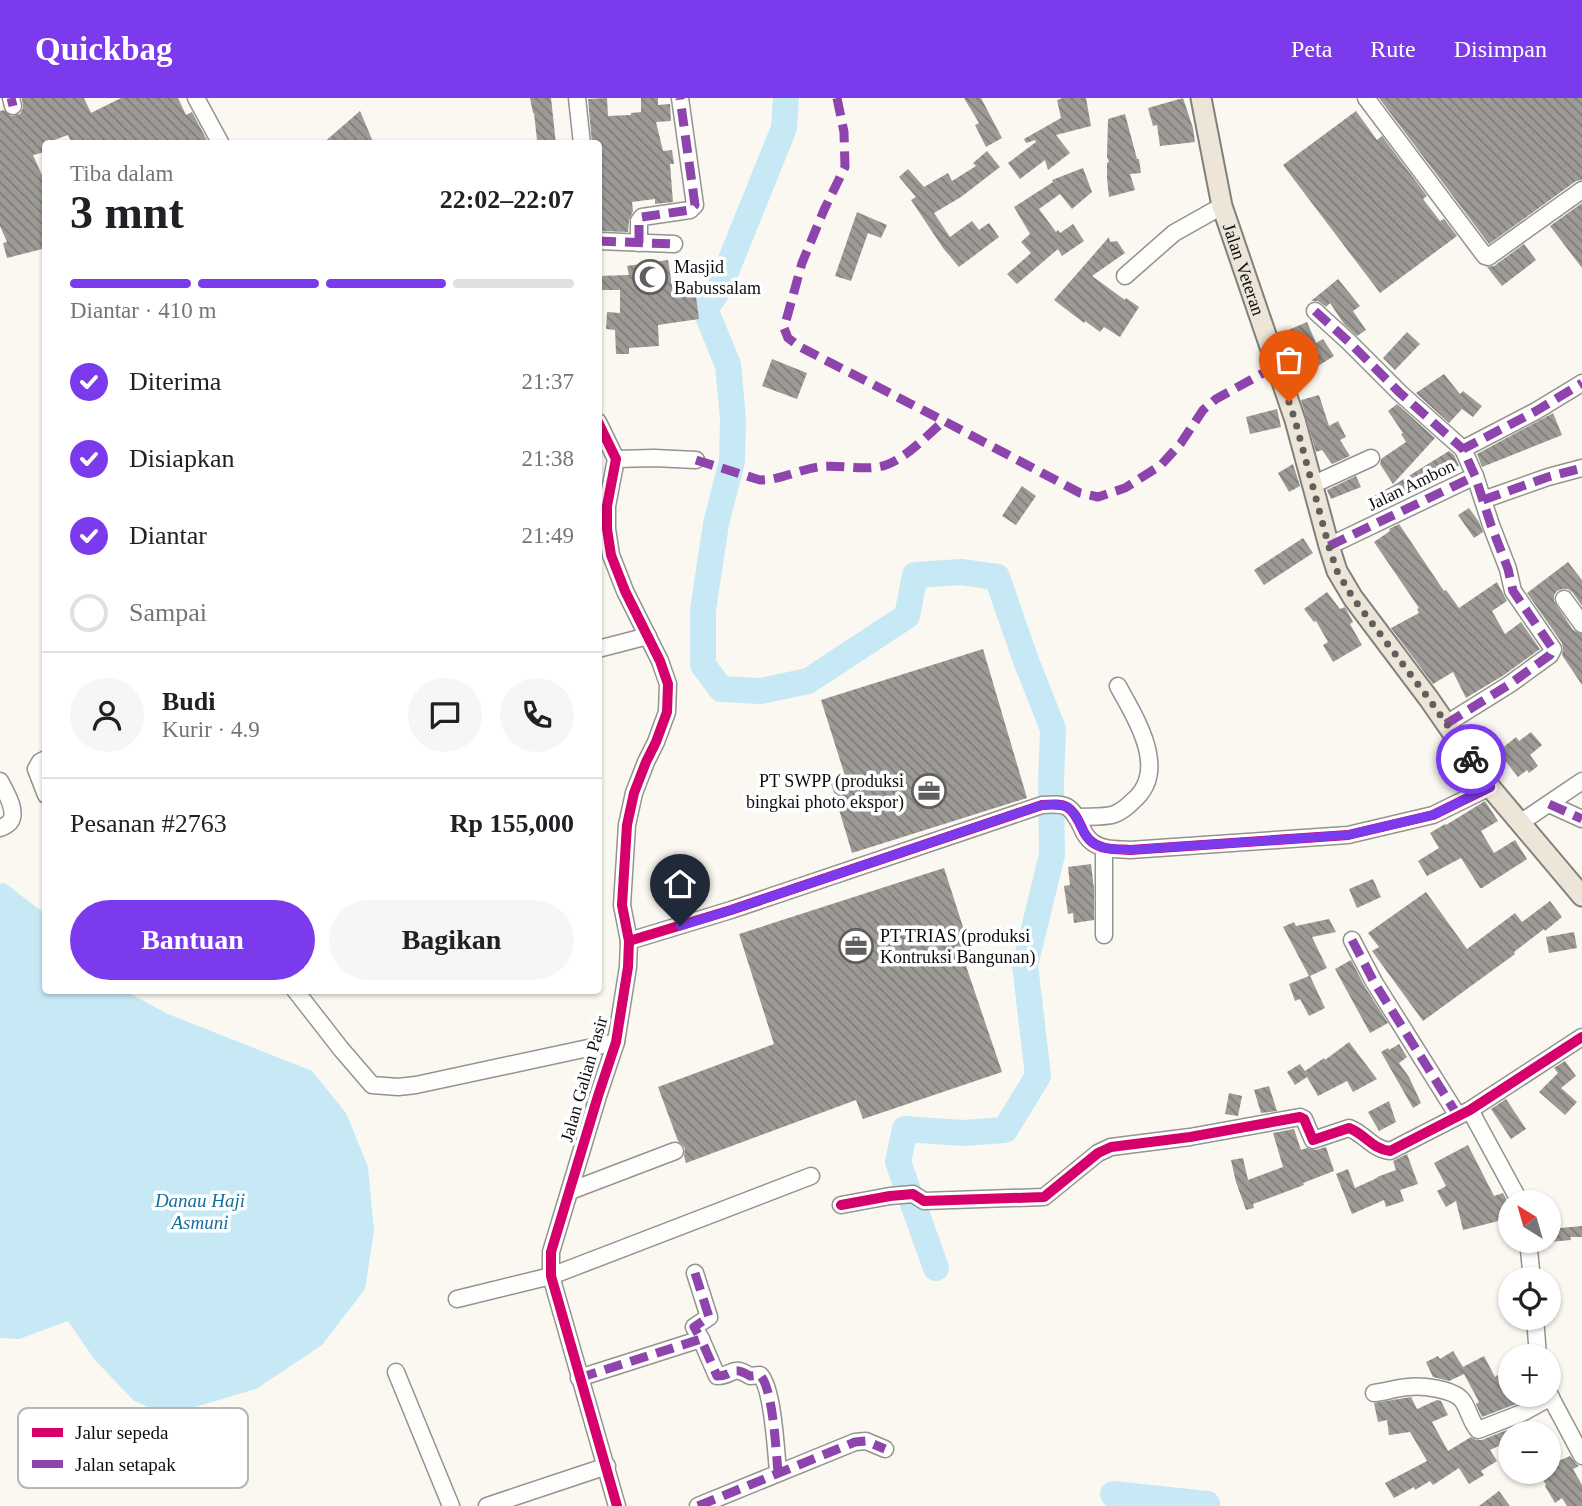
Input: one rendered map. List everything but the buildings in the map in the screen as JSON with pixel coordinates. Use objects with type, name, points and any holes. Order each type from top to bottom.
[{"type":"main road","name":"Jalan Veteran","points":[[1201,98],[1222,205],[1295,420],[1337,571],[1353,598],[1490,787],[1582,896]]},
{"type":"street","points":[[196,98],[219,140]]},
{"type":"street","points":[[578,98],[582,140]]},
{"type":"street","points":[[639,243],[639,221],[642,217],[690,210],[695,205],[680,98]]},
{"type":"street","points":[[1366,98],[1485,256],[1491,255],[1582,190]]},
{"type":"street","points":[[1125,276],[1174,233],[1222,205]]},
{"type":"street","points":[[602,241],[674,244]]},
{"type":"street","points":[[1315,311],[1463,449]]},
{"type":"street","name":"Jalan Ambon","points":[[1329,547],[1475,476],[1463,449],[1536,411],[1582,383]]},
{"type":"street","points":[[602,430],[616,459],[696,460]]},
{"type":"street","points":[[1312,485],[1371,458]]},
{"type":"street","name":"Jalan Galian Pasir","points":[[616,459],[607,506],[611,555],[660,661],[668,684],[667,712],[634,793],[627,825],[622,905],[629,941],[628,967],[617,1042],[551,1252],[551,1276],[617,1506]]},
{"type":"street","points":[[1483,500],[1582,468]]},
{"type":"street","points":[[1446,724],[1510,684],[1553,651],[1553,647],[1513,591],[1508,569],[1475,476]]},
{"type":"street","points":[[1564,599],[1582,624]]},
{"type":"street","points":[[602,648],[648,636]]},
{"type":"street","points":[[1076,817],[1114,814],[1136,799],[1146,787],[1150,772],[1146,741],[1118,686]]},
{"type":"street","points":[[42,761],[36,769],[42,785]]},
{"type":"street","points":[[0,781],[12,806],[13,816],[10,823],[0,828]]},
{"type":"street","points":[[1520,823],[1582,781]]},
{"type":"street","points":[[629,941],[1050,805],[1065,805],[1071,808],[1086,836],[1093,843],[1104,848],[1130,850],[1348,835],[1433,815],[1490,787]]},
{"type":"street","points":[[1549,804],[1582,819]]},
{"type":"street","points":[[1104,848],[1104,935]]},
{"type":"street","points":[[1352,940],[1374,982],[1464,1113],[1512,1190]]},
{"type":"street","points":[[298,994],[372,1084],[398,1087],[416,1085],[617,1042]]},
{"type":"street","points":[[841,1205],[909,1195],[923,1201],[1044,1197],[1098,1153],[1111,1147],[1300,1118],[1304,1119],[1313,1140],[1349,1128],[1357,1131],[1376,1148],[1390,1151],[1464,1113],[1582,1037]]},
{"type":"street","points":[[570,1191],[675,1151]]},
{"type":"street","points":[[457,1299],[551,1276],[811,1176]]},
{"type":"street","points":[[695,1273],[709,1317],[694,1327],[716,1376],[737,1370],[764,1378],[770,1403],[778,1472]]},
{"type":"street","points":[[579,1378],[701,1339]]},
{"type":"street","points":[[396,1372],[451,1506]]},
{"type":"street","points":[[1374,1392],[1408,1387],[1452,1393],[1464,1402],[1473,1425],[1478,1430],[1532,1407]]},
{"type":"street","points":[[1556,1407],[1582,1456]]},
{"type":"street","points":[[698,1506],[855,1441],[866,1441],[885,1449]]},
{"type":"street","points":[[487,1506],[607,1466]]},
{"type":"water","name":"Danau Haji Asmuni","points":[[5,883],[42,912],[42,994],[131,994],[168,1014],[312,1071],[346,1113],[368,1167],[374,1231],[365,1289],[322,1345],[256,1389],[192,1408],[151,1408],[134,1401],[94,1359],[68,1321],[19,1339],[0,1338],[0,884]]},
{"type":"waterway","points":[[786,98],[784,128],[719,289],[705,309],[728,365],[733,419],[732,461],[716,524],[703,610],[703,665],[721,689],[761,691],[808,681],[907,616],[915,575],[961,572],[997,577],[1053,729],[1052,855],[1025,965],[1038,1076],[1005,1130],[963,1133],[905,1129],[898,1162],[936,1268]]},
{"type":"waterway","points":[[1113,1494],[1207,1506]]},
{"type":"marked path","points":[[11,98],[13,106]]},
{"type":"marked path","points":[[639,243],[639,221],[642,217],[690,210],[695,205],[680,98]]},
{"type":"marked path","points":[[837,98],[844,132],[845,167],[802,263],[784,328],[788,338],[800,347],[1080,493],[1098,497],[1125,488],[1161,465],[1181,443],[1203,410],[1216,399],[1276,366]]},
{"type":"marked path","points":[[602,241],[674,244]]},
{"type":"marked path","points":[[1315,311],[1463,449]]},
{"type":"marked path","points":[[1329,546],[1475,476],[1463,449],[1536,411],[1582,383]]},
{"type":"marked path","points":[[696,460],[760,480],[818,467],[878,467],[904,455],[944,421]]},
{"type":"marked path","points":[[1483,500],[1582,468]]},
{"type":"marked path","points":[[1446,724],[1510,684],[1550,655],[1553,649],[1513,591],[1508,569],[1475,476]]},
{"type":"marked path","points":[[1549,804],[1582,819]]},
{"type":"marked path","points":[[1352,940],[1374,982],[1458,1116]]},
{"type":"marked path","points":[[695,1273],[709,1317],[694,1327],[701,1339]]},
{"type":"marked path","points":[[579,1378],[701,1339],[717,1376],[736,1371],[750,1376],[760,1375],[768,1393],[778,1472]]},
{"type":"marked path","points":[[698,1506],[855,1442],[866,1441],[885,1449]]},
{"type":"cycle path","points":[[602,430],[616,459],[607,506],[611,555],[625,591],[660,661],[668,684],[667,712],[634,793],[627,825],[622,905],[629,941],[628,967],[616,1042],[551,1252],[551,1276],[617,1506]]},
{"type":"cycle path","points":[[629,941],[731,910],[1042,805],[1067,807],[1075,814],[1087,837],[1096,845],[1130,850],[1348,835],[1433,815],[1490,787]]},
{"type":"cycle path","points":[[841,1205],[913,1194],[924,1201],[1044,1197],[1098,1153],[1111,1147],[1190,1137],[1300,1117],[1304,1119],[1313,1140],[1349,1128],[1378,1147],[1390,1151],[1470,1110],[1582,1037]]},
{"type":"way so far","points":[[1289,402],[1337,571],[1353,598],[1471,759]]},
{"type":"place","name":"Masjid Babussalam","points":[[650,277]]},
{"type":"place","name":"PT SWPP (produksi bingkai photo ekspor)","points":[[929,791]]},
{"type":"place","name":"PT TRIAS (produksi Kontruksi Bangunan)","points":[[856,946]]},
{"type":"route","points":[[680,926],[1042,805],[1057,804],[1071,808],[1086,836],[1104,848],[1130,850],[1348,835],[1433,815],[1490,787],[1471,759]]}]
